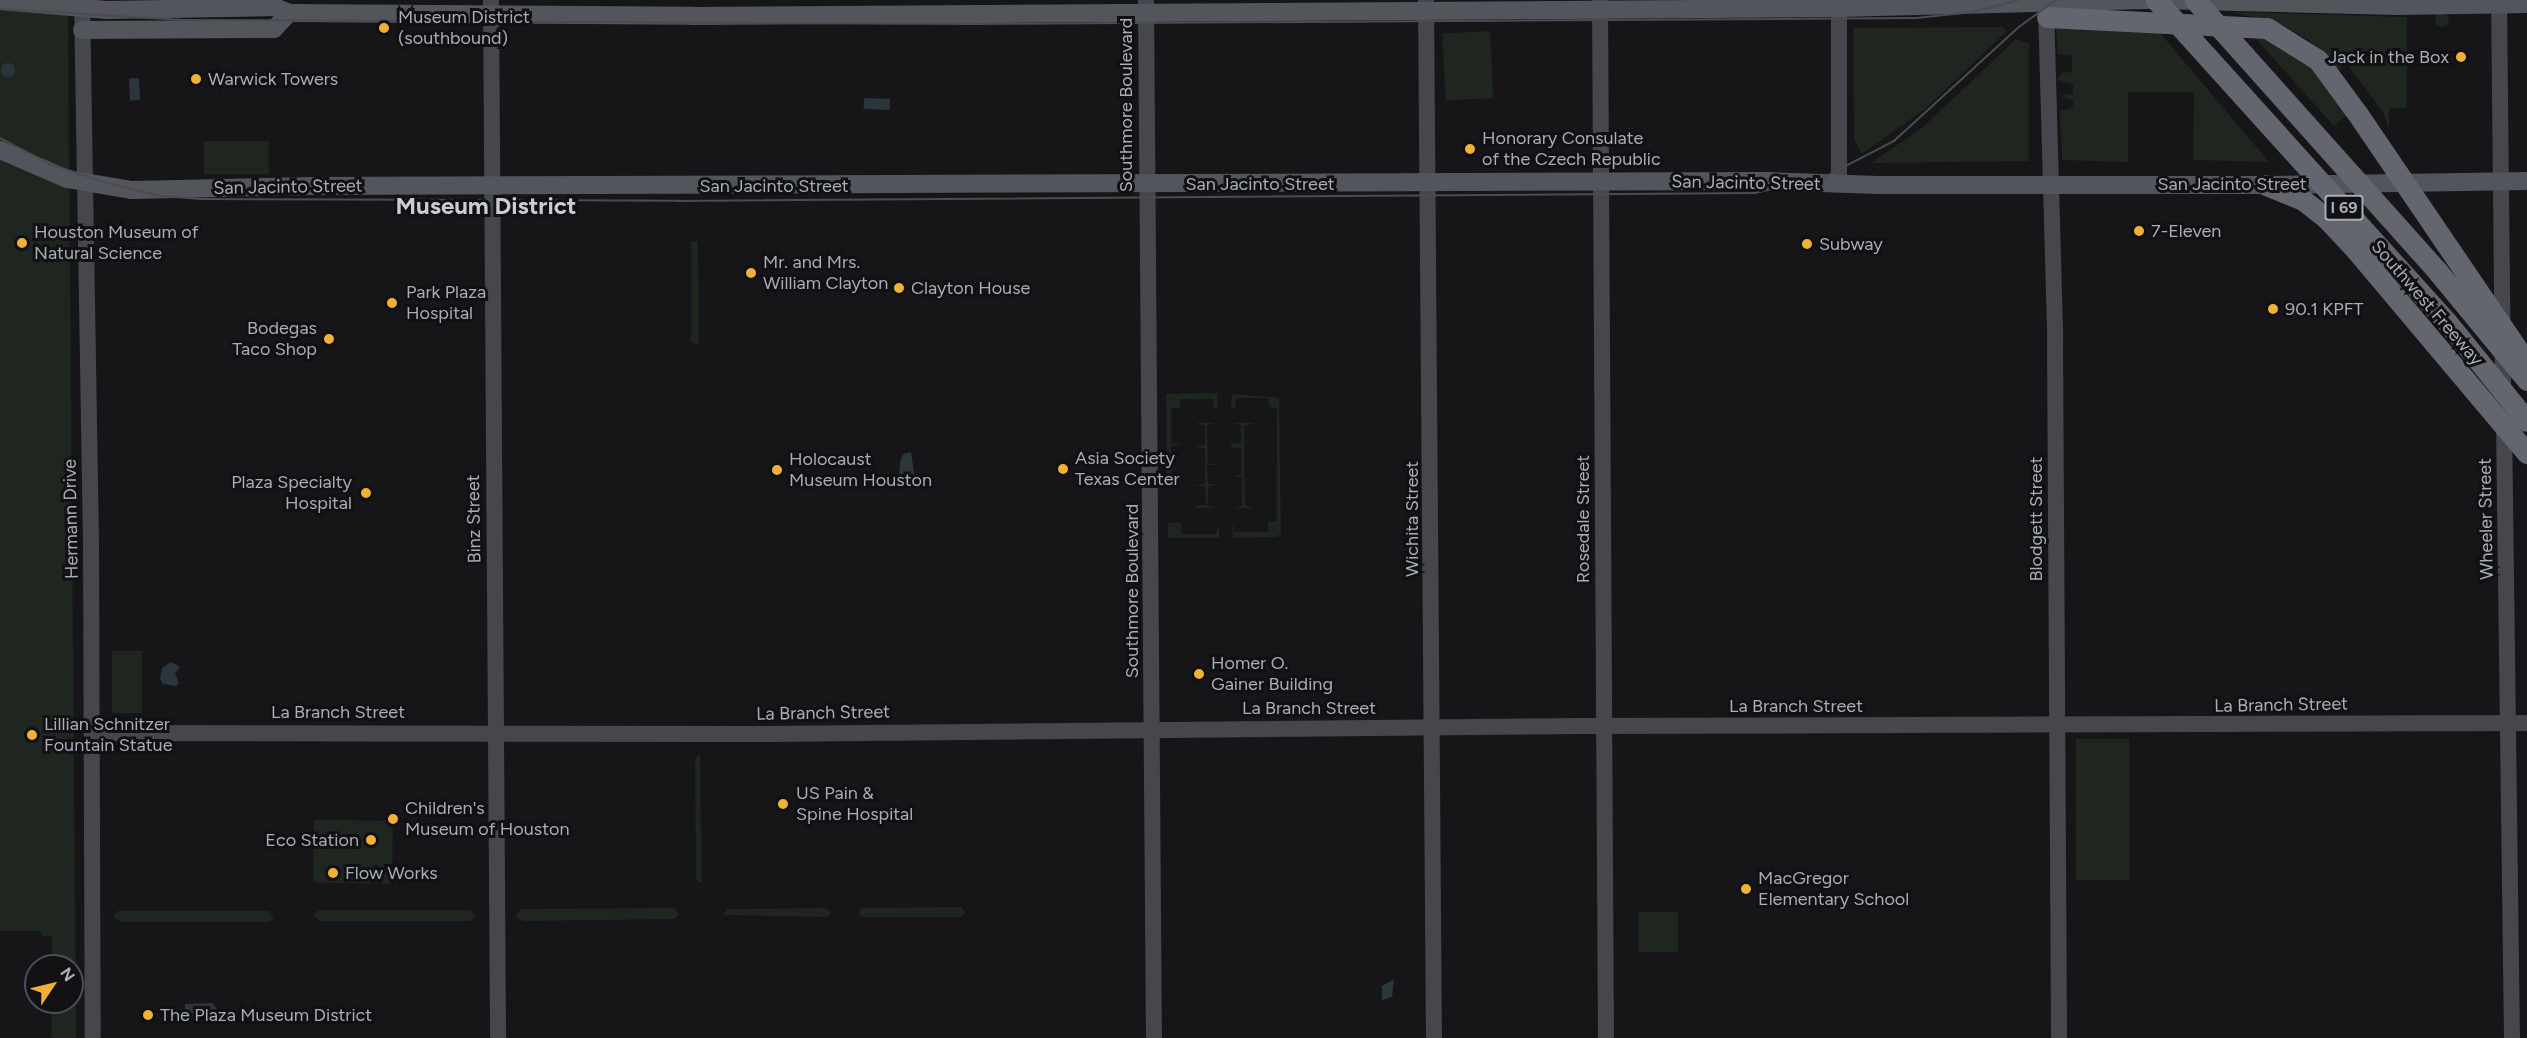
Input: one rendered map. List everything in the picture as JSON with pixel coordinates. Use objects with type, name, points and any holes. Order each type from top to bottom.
[{"type":"highway","name":"Southwest Freeway","points":[[2156,0],[2447,322],[2527,421]]},
{"type":"highway","name":"Southwest Freeway","points":[[2195,0],[2438,272],[2527,380]]},
{"type":"highway","points":[[2046,7],[2245,24],[2267,28],[2318,60],[2357,113],[2527,362]]},
{"type":"highway","points":[[2266,185],[2303,200],[2326,218],[2355,249],[2527,453]]},
{"type":"main road","points":[[0,1],[275,7],[289,13],[491,6],[693,16],[1146,6],[1426,4],[2014,4],[2046,7],[2499,2],[2527,4]]},
{"type":"main road","points":[[82,30],[274,29],[289,13]]},
{"type":"main road","name":"San Jacinto Street","points":[[0,150],[48,173],[84,183],[132,190],[274,186],[492,188],[1601,183],[2266,185],[2527,181]]},
{"type":"street","name":"Wheeler Street","points":[[2499,2],[2502,181],[2500,286],[2512,1038]]},
{"type":"street","name":"Hermann Drive","points":[[82,4],[92,734],[93,1038]]},
{"type":"street","name":"Wichita Street","points":[[1426,4],[1434,1038]]},
{"type":"street","points":[[1839,4],[1839,184]]},
{"type":"street","name":"Rosedale Street","points":[[1600,5],[1606,1038]]},
{"type":"street","name":"Binz Street","points":[[491,6],[498,1038]]},
{"type":"street","name":"Southmore Boulevard","points":[[1146,6],[1154,1038]]},
{"type":"street","name":"Blodgett Street","points":[[2046,7],[2052,183],[2059,1038]]},
{"type":"street","name":"La Branch Street","points":[[92,734],[495,732],[765,734],[1430,727],[2527,723]]},
{"type":"shaded area","points":[[0,0],[68,0],[75,954],[52,954],[52,936],[42,936],[40,931],[0,931]]},
{"type":"shaded area","points":[[2232,12],[2407,17],[2407,108],[2389,108],[2389,130],[2383,112],[2347,64],[2338,69],[2309,40],[2278,23]]},
{"type":"shaded area","points":[[2442,13],[2447,15],[2449,20],[2447,25],[2442,27],[2437,25],[2435,20],[2437,15]]},
{"type":"shaded area","points":[[2002,27],[2007,31],[1925,109],[1862,154],[1854,139],[1853,28]]},
{"type":"shaded area","points":[[2155,27],[2269,162],[2193,160],[2194,92],[2128,92],[2128,162],[2062,160],[2060,111],[2073,107],[2073,100],[2059,96],[2073,94],[2073,84],[2058,80],[2061,73],[2072,72],[2072,56],[2058,54],[2056,29]]},
{"type":"shaded area","points":[[1490,31],[1494,98],[1446,100],[1442,34]]},
{"type":"shaded area","points":[[2249,31],[2300,50],[2350,112],[2334,126]]},
{"type":"shaded area","points":[[2016,39],[2029,44],[2029,161],[1871,163],[1922,128]]},
{"type":"shaded area","points":[[5,63],[11,63],[15,70],[11,77],[5,77],[1,73],[1,67]]},
{"type":"shaded area","points":[[139,78],[140,100],[130,100],[129,79]]},
{"type":"shaded area","points":[[864,98],[890,99],[890,110],[864,109]]},
{"type":"shaded area","points":[[204,141],[269,141],[269,174],[204,174]]},
{"type":"shaded area","points":[[698,241],[699,342],[696,345],[691,341],[691,242]]},
{"type":"shaded area","points":[[1217,393],[1218,408],[1214,408],[1213,399],[1180,399],[1180,408],[1171,408],[1171,443],[1182,445],[1171,446],[1172,475],[1181,477],[1172,477],[1171,487],[1167,487],[1166,394]]},
{"type":"shaded area","points":[[1232,394],[1279,398],[1281,533],[1277,537],[1233,538],[1232,523],[1235,532],[1268,532],[1268,522],[1277,521],[1277,408],[1269,407],[1268,398],[1236,398],[1235,408],[1231,408]]},
{"type":"shaded area","points":[[1196,423],[1216,423],[1207,425],[1208,463],[1217,465],[1207,465],[1208,484],[1218,484],[1208,487],[1208,506],[1217,508],[1196,508],[1196,505],[1206,505],[1205,486],[1195,486],[1205,483],[1205,449],[1195,446],[1205,445],[1205,426]]},
{"type":"shaded area","points":[[1232,423],[1254,423],[1244,426],[1245,505],[1253,508],[1233,508],[1242,506],[1242,477],[1233,477],[1241,475],[1241,448],[1231,447],[1231,444],[1241,443],[1241,425]]},
{"type":"shaded area","points":[[911,452],[915,479],[907,486],[899,475],[900,462],[903,454]]},
{"type":"shaded area","points":[[1168,523],[1181,523],[1182,534],[1216,534],[1219,523],[1219,538],[1168,538]]},
{"type":"shaded area","points":[[112,651],[142,651],[142,713],[112,713]]},
{"type":"shaded area","points":[[171,662],[180,667],[175,673],[179,683],[176,686],[163,684],[160,679],[162,668]]},
{"type":"shaded area","points":[[2076,739],[2129,739],[2129,880],[2076,880]]},
{"type":"shaded area","points":[[700,753],[702,881],[700,883],[696,879],[695,759]]},
{"type":"shaded area","points":[[314,820],[393,821],[392,884],[313,883]]},
{"type":"shaded area","points":[[961,907],[966,913],[960,917],[864,917],[858,914],[862,908]]},
{"type":"shaded area","points":[[674,908],[679,914],[674,919],[524,921],[515,917],[521,909]]},
{"type":"shaded area","points":[[826,908],[831,912],[829,917],[723,915],[727,909]]},
{"type":"shaded area","points":[[319,910],[470,910],[476,916],[470,921],[320,921],[314,915]]},
{"type":"shaded area","points":[[118,911],[269,911],[274,918],[269,922],[121,922],[113,917]]},
{"type":"shaded area","points":[[1639,912],[1678,912],[1678,952],[1639,952]]},
{"type":"shaded area","points":[[1394,979],[1392,997],[1382,1000],[1382,986]]},
{"type":"shaded area","points":[[212,1003],[217,1009],[214,1017],[185,1019],[185,1004]]},
{"type":"shaded area","points":[[52,1014],[76,1014],[76,1038],[51,1038]]},
{"type":"tram line","points":[[0,9],[184,20],[972,24],[1917,18],[1973,12],[2019,0]]},
{"type":"tram line","points":[[0,138],[50,164],[104,182],[161,196],[201,199],[678,201],[1755,193],[1825,177],[1894,141],[2019,27],[2056,0]]},
{"type":"place","name":"Museum District (southbound)","points":[[384,28]]},
{"type":"place","name":"Jack in the Box","points":[[2461,57]]},
{"type":"place","name":"Warwick Towers","points":[[196,79]]},
{"type":"place","name":"Honorary Consulate of the Czech Republic","points":[[1470,149]]},
{"type":"place","name":"7-Eleven","points":[[2139,231]]},
{"type":"place","name":"Houston Museum of Natural Science","points":[[22,243]]},
{"type":"place","name":"Subway","points":[[1807,244]]},
{"type":"place","name":"Mr. and Mrs. William Clayton","points":[[751,273]]},
{"type":"place","name":"Clayton House","points":[[899,288]]},
{"type":"place","name":"Park Plaza Hospital","points":[[392,303]]},
{"type":"place","name":"90.1 KPFT","points":[[2273,309]]},
{"type":"place","name":"Bodegas Taco Shop","points":[[329,339]]},
{"type":"place","name":"Asia Society Texas Center","points":[[1063,469]]},
{"type":"place","name":"Holocaust Museum Houston","points":[[777,470]]},
{"type":"place","name":"Plaza Specialty Hospital","points":[[366,493]]},
{"type":"place","name":"Homer O. Gainer Building","points":[[1199,674]]},
{"type":"place","name":"Lillian Schnitzer Fountain Statue","points":[[32,735]]},
{"type":"place","name":"US Pain & Spine Hospital","points":[[783,804]]},
{"type":"place","name":"Children's Museum of Houston","points":[[393,819]]},
{"type":"place","name":"Eco Station","points":[[371,840]]},
{"type":"place","name":"Flow Works","points":[[333,873]]},
{"type":"place","name":"MacGregor Elementary School","points":[[1746,889]]},
{"type":"place","name":"The Plaza Museum District","points":[[148,1015]]},
{"type":"district","name":"Museum District","points":[[486,206]]}]
